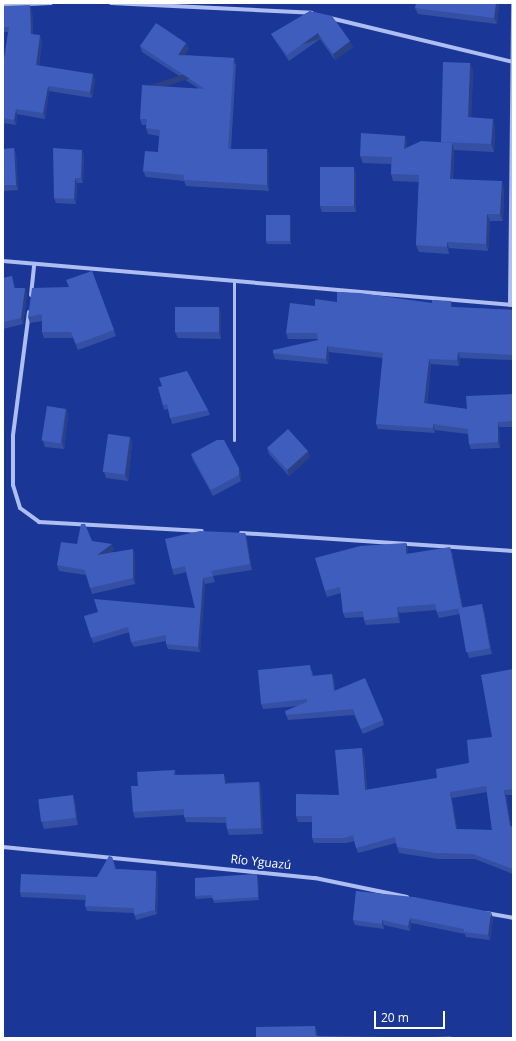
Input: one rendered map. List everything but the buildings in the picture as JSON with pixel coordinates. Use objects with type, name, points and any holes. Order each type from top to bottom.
[{"type":"street","points":[[3,5],[51,3]]},
{"type":"street","points":[[110,3],[243,12],[303,11],[318,15]]},
{"type":"street","points":[[3,261],[511,305],[512,3]]},
{"type":"street","points":[[326,16],[512,62]]},
{"type":"street","points":[[30,301],[34,264]]},
{"type":"street","points":[[29,308],[13,436],[13,485],[20,508],[39,522],[211,532]]},
{"type":"street","points":[[235,533],[513,551]]},
{"type":"street","name":"Río Yguazú","points":[[3,847],[315,878],[414,898]]},
{"type":"street","points":[[482,912],[513,918]]},
{"type":"lane","points":[[234,282],[234,440]]}]
